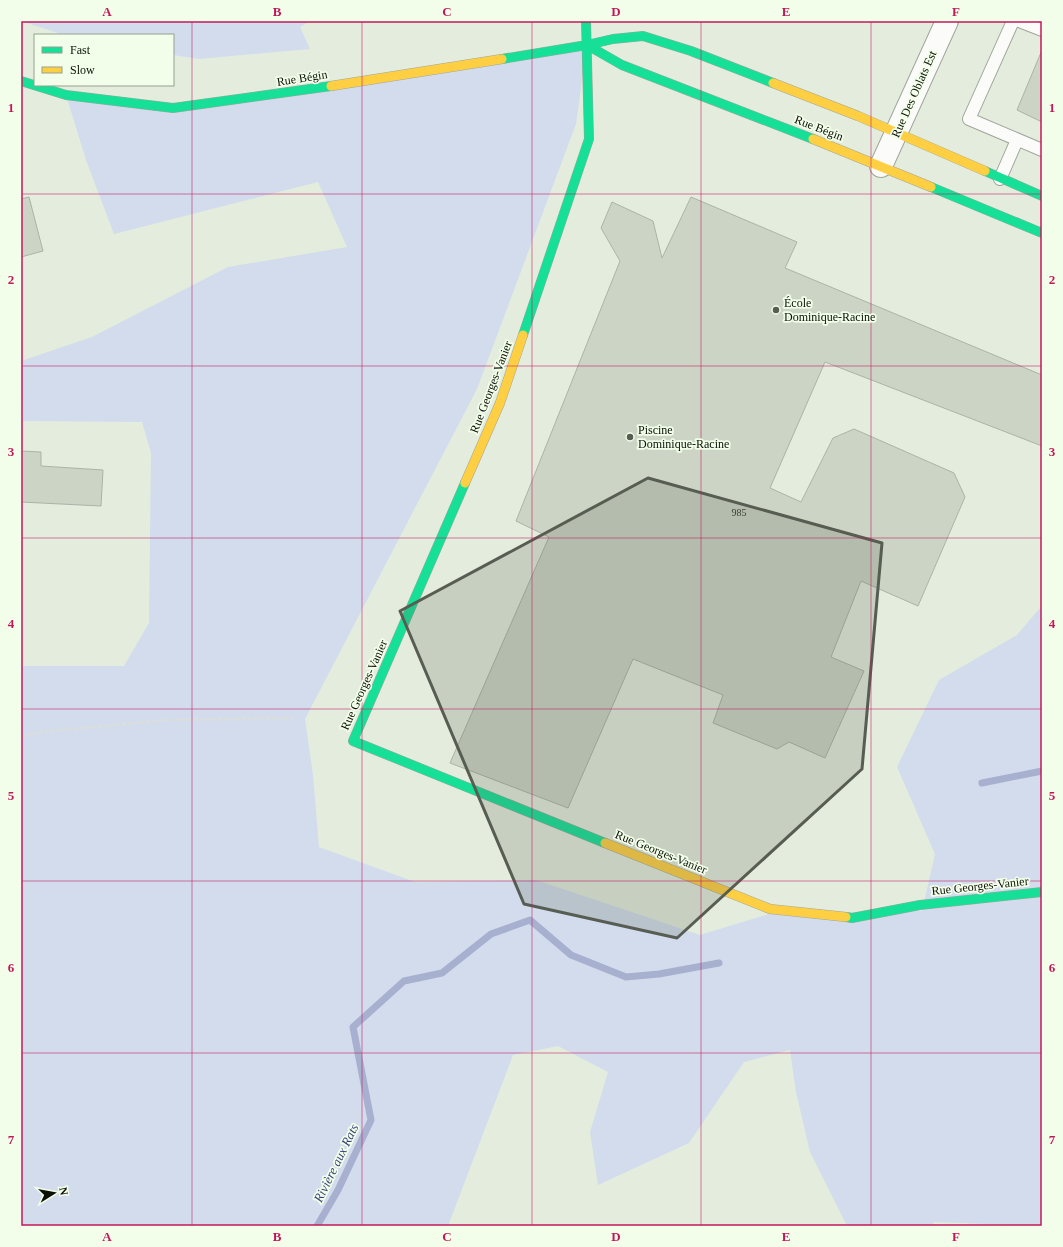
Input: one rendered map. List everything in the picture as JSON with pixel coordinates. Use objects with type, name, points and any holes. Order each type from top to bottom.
[{"type":"street","points":[[586,21],[587,45]]},
{"type":"street","name":"Rue Des Oblats Est","points":[[881,166],[947,21]]},
{"type":"street","name":"Rue Bégin","points":[[38,86],[66,94],[172,108],[278,94],[587,45],[613,39],[643,36],[698,54],[858,116],[896,134],[1042,196]]},
{"type":"street","name":"Rue Bégin","points":[[587,45],[622,65],[881,166],[1042,233]]},
{"type":"street","name":"Rue Georges-Vanier","points":[[587,45],[589,139],[584,154],[500,403],[353,741],[770,909],[852,918],[920,905],[1042,892]]},
{"type":"street","name":"Rue Bégin","points":[[21,81],[34,85]]},
{"type":"lane","points":[[1013,21],[969,119],[1042,150]]},
{"type":"lane","points":[[1019,21],[1042,30]]},
{"type":"lane","points":[[1000,179],[1017,140]]},
{"type":"path","points":[[21,737],[42,732],[166,720],[294,718]]},
{"type":"highlighted area","points":[[648,478],[882,543],[862,769],[677,938],[524,904],[400,611]]},
{"type":"shaded area","points":[[21,21],[310,21],[300,27],[310,49],[199,59],[174,55],[174,34],[61,34]]},
{"type":"shaded area","points":[[587,45],[576,124],[477,389],[305,719],[313,775],[319,847],[415,882],[536,880],[700,935],[769,914],[922,911],[935,854],[897,767],[939,680],[1017,635],[1039,609],[1042,608],[1042,1221],[1040,1226],[934,1222],[933,1226],[847,1226],[810,1152],[796,1092],[790,1050],[744,1062],[689,1143],[598,1185],[590,1132],[608,1072],[558,1046],[513,1055],[448,1226],[21,1226],[21,666],[124,666],[149,623],[151,453],[142,422],[23,421],[21,361],[92,337],[228,267],[347,247],[318,182],[114,234],[86,160],[66,95],[173,108]]},
{"type":"building","points":[[1042,50],[1042,122],[1017,110]]},
{"type":"building","points":[[29,197],[43,251],[21,257],[21,199]]},
{"type":"building","points":[[691,197],[797,242],[785,268],[1042,375],[1042,446],[825,362],[770,488],[801,502],[833,438],[854,429],[954,473],[965,497],[918,606],[861,581],[831,657],[864,671],[825,758],[789,742],[777,749],[713,723],[723,695],[633,659],[568,808],[450,763],[549,537],[516,521],[620,261],[601,228],[612,202],[653,221],[662,258]]},
{"type":"building","points":[[21,451],[41,452],[41,466],[103,470],[101,506],[21,502]]},
{"type":"waterway","name":"Rivière aux Rats","points":[[982,783],[1042,771]]},
{"type":"waterway","name":"Rivière aux Rats","points":[[317,1226],[338,1190],[371,1120],[353,1027],[404,981],[442,973],[491,934],[530,920],[571,955],[626,977],[659,974],[719,963]]},
{"type":"traffic: fast","points":[[523,335],[589,139],[586,21]]},
{"type":"traffic: fast","points":[[502,59],[587,45],[613,39],[643,36],[691,51],[773,83]]},
{"type":"traffic: fast","points":[[587,45],[622,65],[813,139]]},
{"type":"traffic: fast","points":[[21,81],[34,85]]},
{"type":"traffic: fast","points":[[37,86],[66,95],[173,108],[331,86]]},
{"type":"traffic: fast","points":[[985,171],[1042,196]]},
{"type":"traffic: fast","points":[[931,187],[1042,233]]},
{"type":"traffic: fast","points":[[465,483],[353,741],[605,843]]},
{"type":"traffic: fast","points":[[846,917],[852,918],[920,905],[1042,892]]},
{"type":"traffic: slow","points":[[331,86],[502,59]]},
{"type":"traffic: slow","points":[[773,83],[858,116],[985,171]]},
{"type":"traffic: slow","points":[[813,139],[931,187]]},
{"type":"traffic: slow","points":[[465,483],[500,403],[523,335]]},
{"type":"traffic: slow","points":[[605,843],[770,909],[846,917]]},
{"type":"place","name":"École Dominique-Racine","points":[[776,310]]},
{"type":"place","name":"Piscine Dominique-Racine","points":[[630,437]]}]
